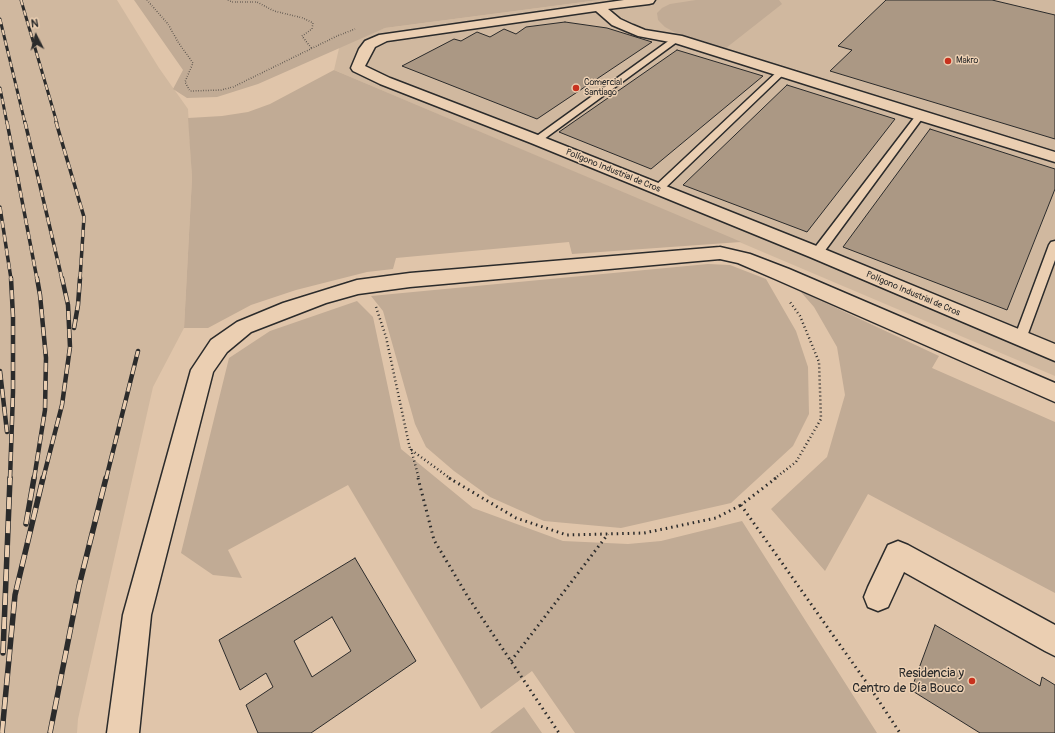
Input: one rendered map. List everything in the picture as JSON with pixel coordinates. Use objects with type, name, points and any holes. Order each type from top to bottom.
[{"type":"street","points":[[598,7],[615,5],[646,16],[657,0]]},
{"type":"street","name":"Polígono Industrial de Cros","points":[[615,5],[646,16],[677,39]]},
{"type":"street","name":"Polígono Industrial de Cros","points":[[1055,156],[920,116],[677,39],[643,33],[616,22],[598,7],[384,38],[370,44],[363,53],[358,68],[385,81],[658,189],[1055,353]]},
{"type":"street","name":"Polígono Industrial de Cros","points":[[544,15],[616,22]]},
{"type":"street","points":[[123,733],[122,726],[137,615],[202,370],[219,346],[244,327],[319,298],[357,287],[410,280],[720,253],[743,258],[761,265],[1055,393]]},
{"type":"street","points":[[878,597],[898,554],[1055,641]]},
{"type":"lane","points":[[537,140],[677,39]]},
{"type":"lane","points":[[658,189],[782,72]]},
{"type":"lane","points":[[817,254],[920,116]]},
{"type":"lane","points":[[1020,339],[1055,245]]},
{"type":"path","points":[[146,0],[168,24],[178,42],[193,63],[185,82],[190,91],[221,90],[233,87],[337,36],[358,28]]},
{"type":"path","points":[[228,0],[232,2],[257,2],[274,11],[303,18],[313,23],[312,30],[302,36],[312,49]]},
{"type":"path","points":[[410,449],[446,476],[516,518],[567,535],[644,532],[716,518],[741,505],[796,462],[821,419],[819,362],[800,316],[761,265]]},
{"type":"path","points":[[357,287],[376,307],[386,337],[410,449],[434,540],[468,597],[559,733]]},
{"type":"path","points":[[741,505],[870,686],[900,733]]},
{"type":"path","points":[[511,661],[608,534]]},
{"type":"shaded area","points":[[0,0],[117,0],[159,68],[188,109],[192,178],[184,328],[153,387],[78,719],[77,733],[0,733]]},
{"type":"shaded area","points":[[134,0],[599,0],[385,28],[258,84],[217,97],[187,98],[173,89],[183,70]]},
{"type":"shaded area","points":[[599,0],[1055,0],[1055,376],[334,70],[340,44],[385,28]]},
{"type":"shaded area","points":[[696,0],[779,0],[782,4],[726,48],[674,32],[665,27],[658,20],[657,13],[662,8],[670,4]]},
{"type":"shaded area","points":[[334,70],[741,242],[572,254],[569,242],[396,258],[393,269],[367,272],[296,290],[251,305],[208,328],[184,328],[192,178],[188,118],[222,116],[248,112],[270,104]]},
{"type":"shaded area","points":[[708,264],[730,265],[766,279],[796,331],[808,367],[809,414],[793,446],[731,503],[621,528],[544,521],[490,497],[454,471],[426,447],[415,424],[383,311],[371,296]]},
{"type":"shaded area","points":[[800,291],[939,356],[932,368],[1055,422],[1055,593],[868,494],[825,571],[771,509],[827,457],[845,395],[837,347],[814,307]]},
{"type":"shaded area","points":[[357,301],[373,317],[401,449],[473,508],[563,541],[628,544],[661,541],[742,521],[877,733],[575,733],[532,671],[481,709],[348,485],[228,550],[242,578],[213,575],[181,553],[229,358],[270,331]]},
{"type":"shaded area","points":[[524,707],[542,733],[490,733]]},
{"type":"building","name":"Makro","points":[[886,0],[992,0],[1055,15],[1055,139],[830,71],[852,50],[838,46]]},
{"type":"building","points":[[565,22],[607,28],[652,42],[537,119],[402,66],[454,39],[461,41],[477,32],[490,37],[504,29],[516,34],[526,27]]},
{"type":"building","points":[[677,50],[763,76],[651,169],[559,132]]},
{"type":"building","points":[[787,85],[895,119],[807,232],[683,185]]},
{"type":"building","points":[[930,129],[1055,169],[1055,189],[1007,310],[843,247]]},
{"type":"building","points":[[355,558],[416,661],[311,733],[258,733],[246,705],[273,687],[266,673],[240,690],[219,640]],"holes":[[[332,617],[351,651],[312,677],[294,641]]]},
{"type":"building","name":"Residencia y Centro de Día Bouco","points":[[935,625],[1040,686],[1042,677],[1055,685],[1055,733],[980,733],[911,690]]},
{"type":"railway","points":[[21,0],[57,123]]},
{"type":"railway","points":[[0,19],[25,123]]},
{"type":"railway","points":[[0,88],[7,123]]},
{"type":"railway","points":[[7,122],[37,279]]},
{"type":"railway","points":[[25,122],[62,279]]},
{"type":"railway","points":[[56,122],[84,217],[80,279]]},
{"type":"railway","points":[[0,207],[11,279]]},
{"type":"railway","points":[[10,479],[13,392],[13,317],[11,278]]},
{"type":"railway","points":[[34,479],[45,410],[46,358],[37,278]]},
{"type":"railway","points":[[43,479],[62,405],[70,347],[68,305],[62,278]]},
{"type":"railway","points":[[74,328],[78,305],[80,278]]},
{"type":"railway","points":[[106,479],[138,351]]},
{"type":"railway","points":[[0,371],[7,432]]},
{"type":"railway","points":[[3,653],[10,478]]},
{"type":"railway","points":[[26,524],[34,478]]},
{"type":"railway","points":[[2,733],[15,595],[43,478]]},
{"type":"railway","points":[[50,733],[79,586],[106,478]]},
{"type":"place","name":"Makro","points":[[948,61]]},
{"type":"place","name":"Comercial Santiago","points":[[576,88]]},
{"type":"place","name":"Residencia y Centro de Día Bouco","points":[[972,681]]}]
